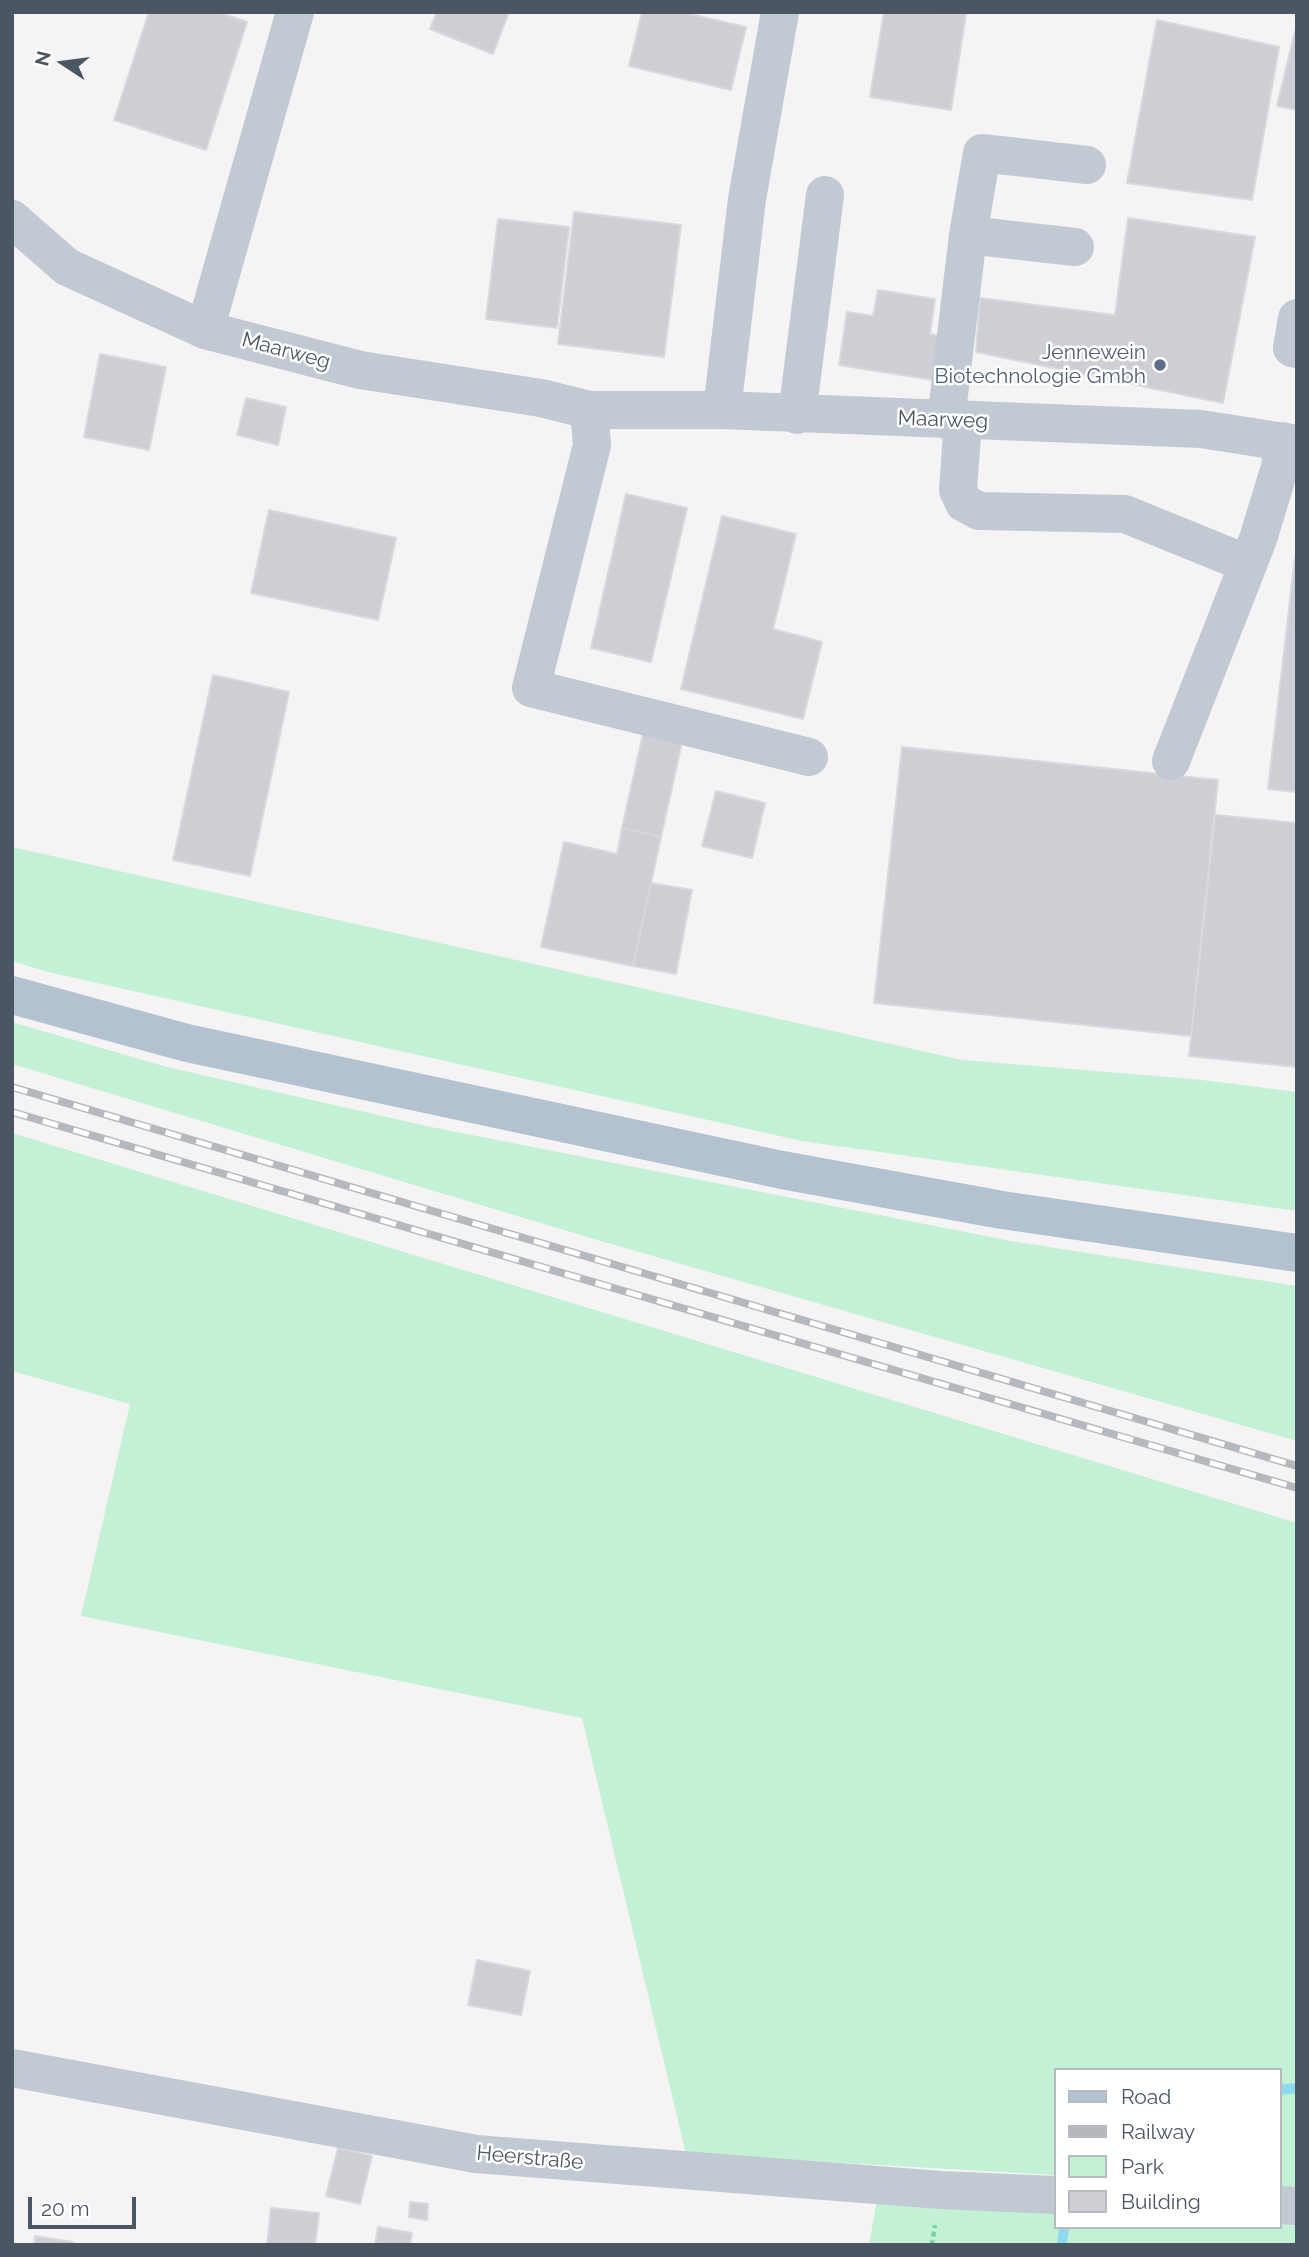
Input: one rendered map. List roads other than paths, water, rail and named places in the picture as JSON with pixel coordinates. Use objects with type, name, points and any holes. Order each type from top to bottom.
[{"type":"main road","points":[[12,995],[187,1043],[782,1170],[1002,1210],[1297,1253]]},
{"type":"street","points":[[205,330],[295,12]]},
{"type":"street","points":[[722,410],[747,199],[780,12]]},
{"type":"street","points":[[1087,165],[982,153],[968,235],[954,420],[958,489],[964,503],[979,510],[1125,514],[1248,564]]},
{"type":"street","points":[[797,415],[825,195]]},
{"type":"street","name":"Maarweg","points":[[12,219],[67,267],[205,330],[360,370],[541,398],[589,410],[722,410],[1201,429],[1290,443]]},
{"type":"street","points":[[968,235],[1075,247]]},
{"type":"street","points":[[1297,318],[1292,348],[1297,349]]},
{"type":"street","points":[[589,410],[592,445],[531,688],[809,757]]},
{"type":"street","points":[[1171,761],[1248,564],[1290,443]]},
{"type":"street","name":"Heerstraße","points":[[12,2068],[476,2154],[941,2190],[1054,2195]]},
{"type":"waterway","points":[[1281,2090],[1297,2088]]},
{"type":"waterway","points":[[1062,2245],[1064,2229]]},
{"type":"railway","points":[[12,1087],[1297,1466]]},
{"type":"railway","points":[[12,1112],[1297,1488]]},
{"type":"place","name":"Jennewein Biotechnologie Gmbh","points":[[1160,365]]}]
